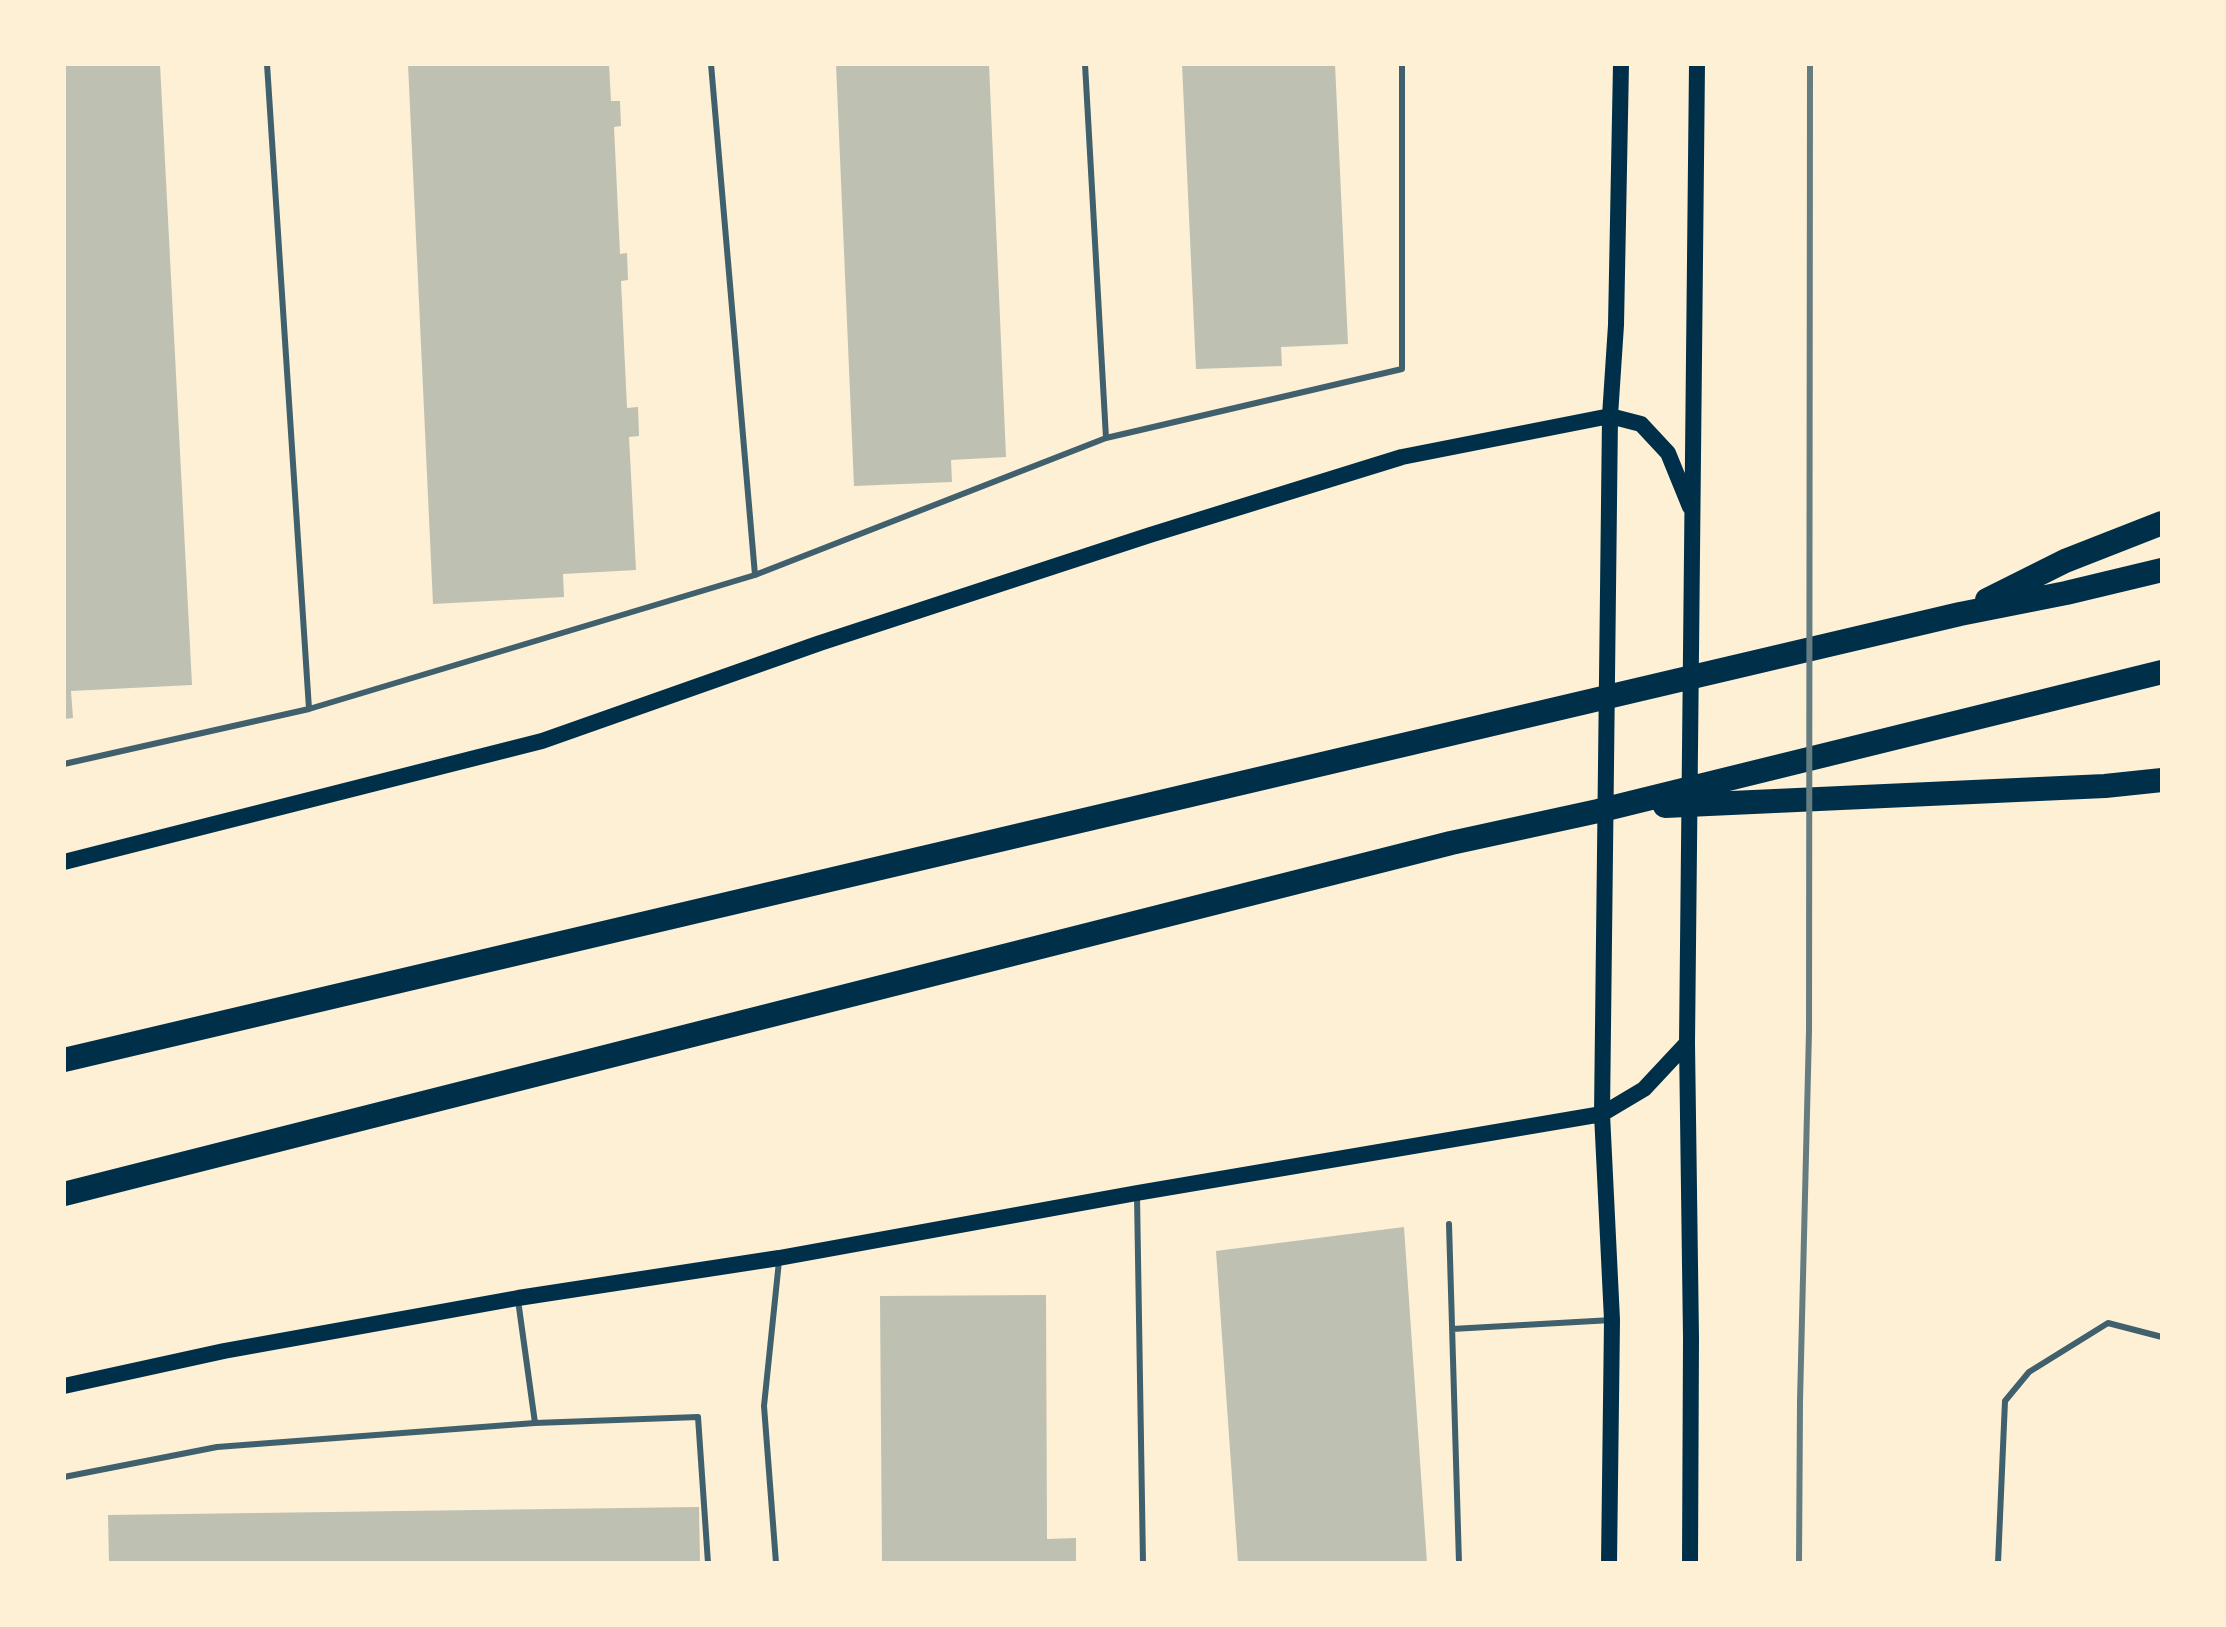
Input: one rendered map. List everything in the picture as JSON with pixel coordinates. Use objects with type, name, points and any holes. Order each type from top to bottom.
[{"type":"highway","points":[[1960,614],[2065,561],[2162,523]]},
{"type":"highway","points":[[64,1060],[1960,614],[2162,570]]},
{"type":"highway","points":[[64,1194],[1451,843],[1598,811],[2162,672]]},
{"type":"highway","points":[[1598,811],[2105,786],[2162,780]]},
{"type":"main road","points":[[1609,1563],[1612,1320],[1602,1114],[1610,416],[1616,325],[1621,64]]},
{"type":"main road","points":[[1690,1563],[1687,1043],[1690,507],[1697,64]]},
{"type":"main road","points":[[64,862],[542,741],[820,643],[1150,535],[1402,457],[1610,416],[1641,424],[1668,453],[1690,507]]},
{"type":"main road","points":[[64,1386],[224,1351],[518,1298],[779,1258],[1602,1114],[1644,1089],[1687,1043]]},
{"type":"lane","points":[[267,64],[309,709]]},
{"type":"lane","points":[[711,64],[755,575]]},
{"type":"lane","points":[[1085,64],[1106,438]]},
{"type":"lane","points":[[64,764],[309,709],[755,575],[1106,438],[1402,369],[1402,64]]},
{"type":"lane","points":[[1137,1193],[1143,1563]]},
{"type":"lane","points":[[1449,1224],[1459,1563]]},
{"type":"lane","points":[[776,1563],[764,1406],[779,1258]]},
{"type":"lane","points":[[518,1298],[535,1423]]},
{"type":"lane","points":[[1452,1329],[1612,1320]]},
{"type":"lane","points":[[1998,1563],[2005,1401],[2029,1372],[2108,1323],[2162,1337]]},
{"type":"lane","points":[[64,1477],[217,1447],[535,1423],[698,1417],[708,1563]]},
{"type":"building","points":[[64,64],[160,64],[192,685],[71,691],[73,718],[64,719]]},
{"type":"building","points":[[408,64],[609,64],[611,101],[620,101],[621,126],[614,127],[620,254],[627,253],[628,280],[621,281],[627,408],[638,407],[639,436],[629,437],[636,570],[563,574],[564,597],[433,604]]},
{"type":"building","points":[[836,64],[989,64],[1006,457],[951,460],[952,482],[854,486]]},
{"type":"building","points":[[1182,64],[1335,64],[1348,344],[1281,347],[1282,366],[1196,369]]},
{"type":"building","points":[[1404,1227],[1427,1563],[1238,1563],[1216,1251]]},
{"type":"building","points":[[1046,1295],[1047,1539],[1076,1538],[1076,1563],[882,1563],[880,1296]]},
{"type":"building","points":[[699,1507],[700,1563],[109,1563],[108,1515]]},
{"type":"railway","points":[[1799,1563],[1809,1031],[1810,64]]}]
